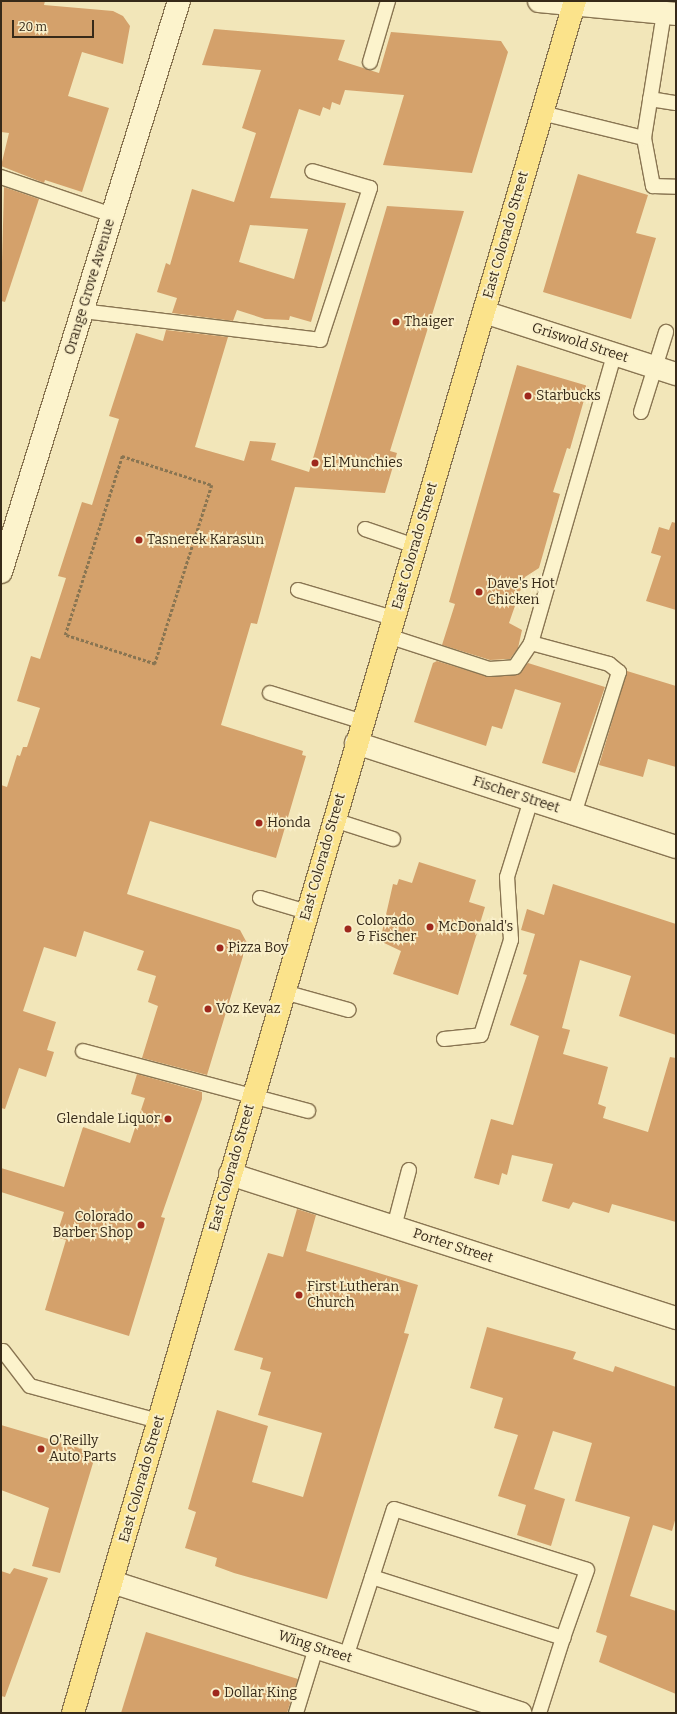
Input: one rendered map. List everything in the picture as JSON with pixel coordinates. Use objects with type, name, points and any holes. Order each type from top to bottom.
[{"type":"main road","name":"East Colorado Street","points":[[73,1713],[574,2]]},
{"type":"street","name":"Orange Grove Avenue","points":[[1,572],[179,1]]},
{"type":"street","points":[[539,1],[574,2],[670,13]]},
{"type":"street","name":"Griswold Street","points":[[484,312],[676,374]]},
{"type":"street","name":"Fischer Street","points":[[356,743],[676,847]]},
{"type":"street","name":"Porter Street","points":[[230,1174],[676,1318]]},
{"type":"street","name":"Wing Street","points":[[112,1582],[520,1713]]},
{"type":"lane","points":[[370,62],[388,1]]},
{"type":"lane","points":[[670,13],[650,99],[644,138],[653,186],[676,187]]},
{"type":"lane","points":[[650,99],[676,103]]},
{"type":"lane","points":[[542,113],[644,138]]},
{"type":"lane","points":[[82,311],[320,340],[370,188],[312,171]]},
{"type":"lane","points":[[1,177],[112,215]]},
{"type":"lane","points":[[641,412],[666,332]]},
{"type":"lane","points":[[298,590],[391,627],[489,669],[515,667],[531,643],[614,355]]},
{"type":"lane","points":[[365,529],[414,546]]},
{"type":"lane","points":[[531,643],[609,664],[619,672],[574,814]]},
{"type":"lane","points":[[270,693],[363,722]]},
{"type":"lane","points":[[444,1039],[481,1035],[511,940],[507,877],[531,800]]},
{"type":"lane","points":[[334,820],[393,839]]},
{"type":"lane","points":[[260,898],[307,912]]},
{"type":"lane","points":[[284,992],[349,1010]]},
{"type":"lane","points":[[83,1051],[253,1095],[308,1111]]},
{"type":"lane","points":[[394,1227],[409,1170]]},
{"type":"lane","points":[[3,1351],[30,1386],[158,1421]]},
{"type":"lane","points":[[346,1657],[394,1509],[586,1570],[539,1713]]},
{"type":"lane","points":[[372,1577],[564,1638]]},
{"type":"lane","points":[[296,1713],[316,1648]]},
{"type":"path","points":[[122,456],[212,485],[155,664],[64,635],[122,456]]},
{"type":"building","points":[[1,1],[45,1],[44,5],[113,11],[123,16],[130,26],[123,64],[82,52],[68,96],[109,108],[82,192],[45,180],[44,183],[1,166],[9,133],[1,132]]},
{"type":"building","points":[[214,29],[345,40],[338,60],[379,73],[391,32],[501,41],[508,52],[472,173],[383,165],[404,95],[345,90],[340,105],[332,102],[330,110],[323,107],[320,116],[299,109],[270,198],[346,203],[311,322],[290,316],[289,320],[265,319],[237,310],[233,321],[172,313],[177,298],[157,292],[166,263],[170,265],[192,189],[234,202],[256,133],[242,128],[261,70],[202,65]],"holes":[[[250,225],[308,229],[294,279],[239,262]]]},
{"type":"building","points":[[578,174],[648,195],[636,233],[656,238],[631,319],[543,292]]},
{"type":"building","points":[[4,187],[39,199],[5,302],[1,301]]},
{"type":"building","points":[[387,206],[464,211],[390,451],[397,453],[385,493],[295,487],[257,624],[251,623],[221,725],[303,751],[302,755],[306,756],[276,858],[150,821],[127,894],[240,930],[247,943],[207,1075],[142,1058],[158,1006],[148,1002],[156,976],[137,970],[144,951],[84,931],[76,957],[44,947],[23,1011],[56,1022],[47,1050],[54,1052],[46,1077],[19,1068],[5,1109],[1,1108],[1,785],[7,787],[17,755],[20,756],[23,747],[27,747],[40,708],[17,701],[31,656],[40,659],[66,578],[58,576],[82,502],[92,505],[119,419],[109,416],[136,333],[163,341],[166,330],[228,337],[195,447],[244,461],[250,441],[276,443],[271,460],[309,472]]},
{"type":"building","points":[[517,365],[588,386],[570,449],[567,448],[553,492],[560,494],[539,568],[525,577],[509,623],[522,630],[518,648],[510,659],[490,660],[442,645],[455,604],[449,602]]},
{"type":"building","points":[[672,522],[676,523],[676,610],[646,601],[661,556],[651,553],[659,527],[669,530]]},
{"type":"building","points":[[437,661],[489,677],[519,674],[528,663],[605,687],[575,773],[542,763],[561,703],[515,689],[502,729],[492,726],[486,746],[414,722],[433,663]]},
{"type":"building","points":[[627,671],[676,686],[676,767],[648,759],[643,777],[599,765]]},
{"type":"building","name":"McDonald's","points":[[419,862],[476,880],[469,902],[485,907],[458,995],[393,974],[401,951],[380,941],[393,884],[397,885],[399,879],[412,883]]},
{"type":"building","points":[[553,884],[676,924],[676,1035],[619,1016],[631,976],[580,960],[562,1028],[570,1030],[563,1054],[608,1067],[598,1104],[606,1107],[603,1118],[648,1132],[670,1057],[676,1058],[676,1222],[612,1204],[609,1213],[573,1202],[569,1209],[542,1201],[553,1164],[512,1155],[507,1175],[502,1173],[499,1185],[474,1178],[491,1119],[513,1125],[539,1036],[510,1025],[527,975],[523,974],[535,934],[521,930],[527,909],[544,915]]},
{"type":"building","points":[[137,1074],[202,1092],[202,1099],[161,1217],[165,1218],[129,1336],[45,1310],[66,1240],[56,1237],[64,1212],[1,1192],[1,1168],[64,1187],[83,1127],[130,1143],[145,1098],[131,1094]]},
{"type":"building","points":[[297,1209],[316,1215],[306,1251],[418,1285],[404,1333],[409,1334],[327,1599],[234,1573],[215,1566],[217,1558],[185,1548],[196,1512],[188,1509],[217,1410],[268,1426],[252,1482],[303,1497],[322,1433],[258,1415],[271,1372],[260,1369],[263,1358],[234,1350],[268,1253],[283,1257]]},
{"type":"building","points":[[487,1327],[576,1352],[573,1359],[613,1372],[615,1366],[676,1387],[676,1517],[672,1531],[653,1525],[630,1596],[676,1611],[676,1694],[599,1662],[607,1636],[596,1632],[630,1517],[575,1501],[592,1443],[553,1431],[534,1489],[565,1499],[551,1546],[517,1535],[526,1505],[498,1496],[518,1435],[494,1428],[503,1398],[470,1388]]},
{"type":"building","name":"O'Reilly Auto Parts","points":[[1,1425],[96,1453],[60,1573],[32,1566],[49,1508],[1,1490]]},
{"type":"building","points":[[14,1568],[48,1578],[5,1697],[1,1696],[1,1571],[10,1574]]},
{"type":"building","points":[[146,1632],[298,1679],[287,1713],[121,1713]]},
{"type":"place","name":"Thaiger","points":[[396,322]]},
{"type":"place","name":"Starbucks","points":[[528,396]]},
{"type":"place","name":"El Munchies","points":[[315,463]]},
{"type":"place","name":"Tasnerek Karasun","points":[[139,540]]},
{"type":"place","name":"Dave's Hot Chicken","points":[[479,592]]},
{"type":"place","name":"Honda","points":[[259,823]]},
{"type":"place","name":"McDonald's","points":[[430,927]]},
{"type":"place","name":"Colorado & Fischer","points":[[348,929]]},
{"type":"place","name":"Pizza Boy","points":[[220,948]]},
{"type":"place","name":"Voz Kevaz","points":[[208,1009]]},
{"type":"place","name":"Glendale Liquor","points":[[168,1119]]},
{"type":"place","name":"Colorado Barber Shop","points":[[141,1225]]},
{"type":"place","name":"First Lutheran Church","points":[[299,1295]]},
{"type":"place","name":"O'Reilly Auto Parts","points":[[41,1449]]},
{"type":"place","name":"Dollar King","points":[[216,1693]]}]
